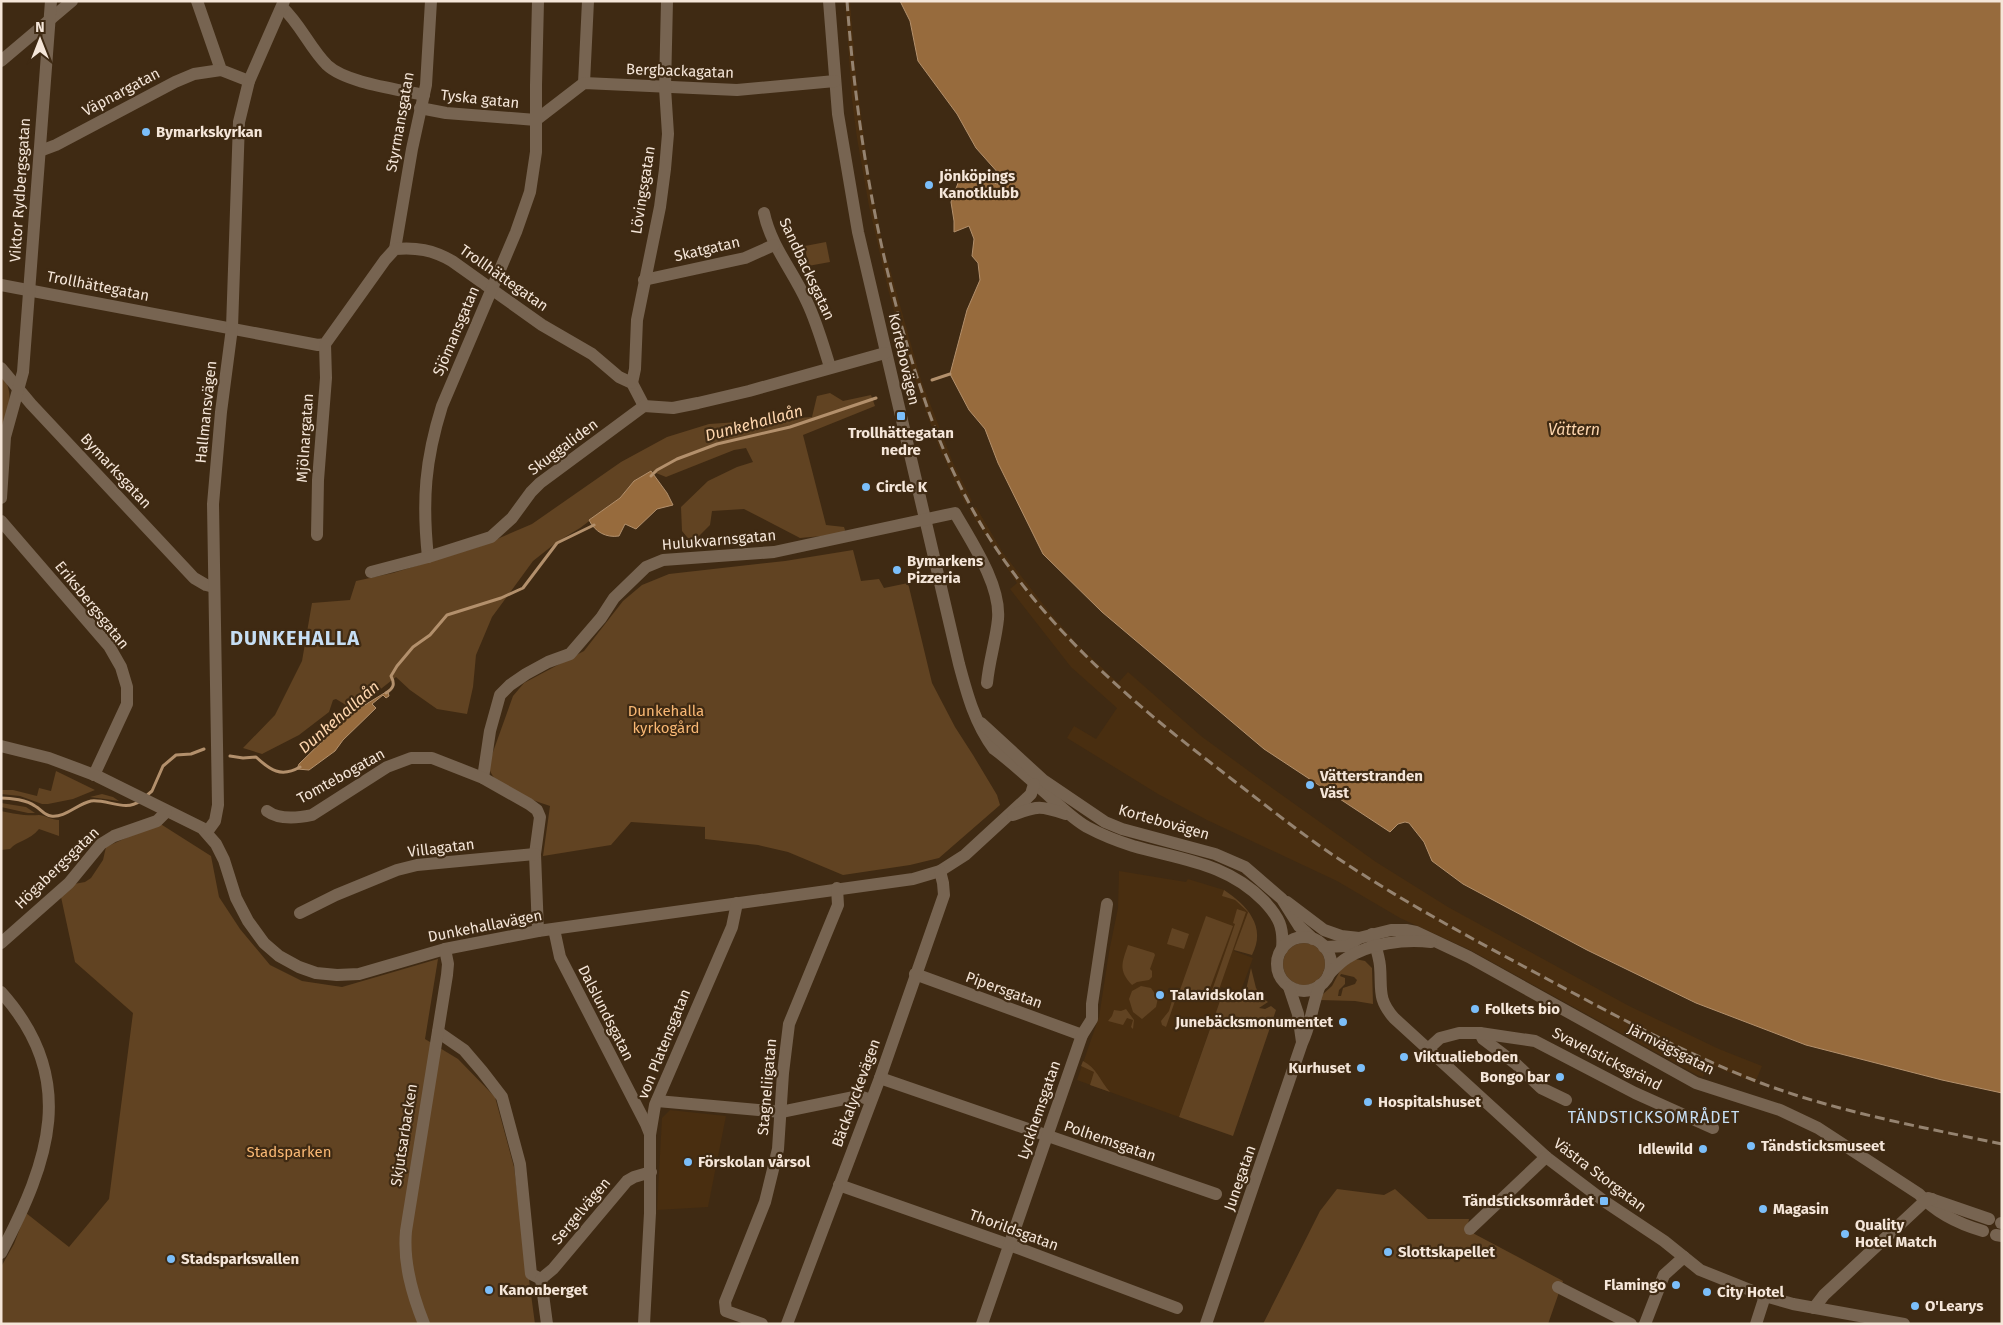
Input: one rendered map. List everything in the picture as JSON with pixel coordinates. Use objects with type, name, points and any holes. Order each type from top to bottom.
[{"type":"street","name":"Viktor Rydbergsgatan","points":[[1,498],[5,437],[23,372],[50,1]]},
{"type":"street","points":[[1,61],[72,1]]},
{"type":"street","points":[[197,1],[221,70],[249,81]]},
{"type":"street","name":"Styrmansgatan","points":[[395,249],[420,108],[424,95],[432,1]]},
{"type":"street","name":"Sjömansgatan","points":[[428,557],[424,509],[425,479],[433,435],[442,406],[525,212],[530,192],[536,152],[538,1]]},
{"type":"street","points":[[536,120],[584,83],[588,1]]},
{"type":"street","name":"Lövingsgatan","points":[[632,383],[635,369],[637,320],[660,207],[665,169],[668,134],[665,88],[667,1]]},
{"type":"street","name":"Kortebovägen","points":[[829,1],[838,114],[858,232],[959,664],[969,700],[984,737],[994,750],[1068,814],[1086,826],[1107,837],[1135,847],[1204,864],[1244,883],[1279,919],[1283,932],[1282,949]]},
{"type":"street","name":"Tyska gatan","points":[[283,4],[329,67],[355,80],[424,95]]},
{"type":"street","name":"Hallmansvägen","points":[[207,832],[215,821],[218,805],[218,690],[213,504],[221,412],[232,328],[238,135],[242,104],[249,81],[283,4]]},
{"type":"street","name":"Väpnargatan","points":[[40,151],[56,145],[175,82],[194,74],[221,70]]},
{"type":"street","name":"Bergbackagatan","points":[[584,83],[737,90],[835,81]]},
{"type":"street","name":"Tyska gatan","points":[[420,108],[446,113],[536,120]]},
{"type":"street","name":"Sandbacksgatan","points":[[764,212],[774,245],[807,301],[830,367]]},
{"type":"street","name":"Skatgatan","points":[[644,280],[745,258],[774,245]]},
{"type":"street","name":"Trollhättegatan","points":[[395,249],[416,248],[440,254],[542,325],[592,354],[619,376],[632,383],[644,406]]},
{"type":"street","points":[[325,344],[385,260],[395,249]]},
{"type":"street","name":"Trollhättegatan","points":[[1,285],[305,343],[325,344]]},
{"type":"street","name":"Mjölnargatan","points":[[317,536],[326,378],[325,344]]},
{"type":"street","points":[[644,406],[673,408],[698,403],[749,391],[885,353]]},
{"type":"street","name":"Bymarksgatan","points":[[1,368],[18,389],[194,578],[214,587]]},
{"type":"street","name":"Skuggaliden","points":[[371,572],[428,557],[491,537],[512,518],[540,483],[644,406]]},
{"type":"street","name":"Hulukvarnsgatan","points":[[483,778],[490,731],[500,695],[510,684],[526,674],[548,662],[570,654],[601,618],[614,598],[646,568],[663,560],[774,552],[955,513],[987,572],[996,598],[998,617],[987,683]]},
{"type":"street","name":"Eriksbergsgatan","points":[[1,521],[109,646],[121,667],[127,687],[127,704],[94,775]]},
{"type":"street","name":"Kortebovägen","points":[[977,719],[1035,785],[1122,829],[1232,860],[1255,874],[1282,899],[1299,926],[1319,943]]},
{"type":"street","points":[[1,746],[49,758],[94,775],[207,832]]},
{"type":"street","name":"Tomtebogatan","points":[[268,811],[273,816],[283,817],[312,815],[387,766],[411,758],[432,758],[483,778],[537,810],[540,817],[535,854],[538,930]]},
{"type":"street","name":"Dunkehallavägen","points":[[207,832],[224,860],[236,898],[248,921],[264,943],[278,956],[316,973],[337,975],[359,974],[445,949],[538,930],[913,879],[940,871],[966,854],[1031,794],[1035,785]]},
{"type":"street","points":[[1004,818],[1034,807],[1045,807],[1068,814]]},
{"type":"street","name":"Högabergsgatan","points":[[1,942],[69,883],[101,844],[114,836],[156,821],[166,812]]},
{"type":"street","name":"Villagatan","points":[[300,913],[336,895],[397,870],[417,865],[535,854]]},
{"type":"street","name":"Bäckalyckevägen","points":[[787,1324],[880,1078],[944,895],[944,883],[940,871]]},
{"type":"street","name":"Stagneliigatan","points":[[762,1324],[726,1311],[726,1302],[764,1202],[778,1149],[783,1073],[789,1024],[838,905],[838,888]]},
{"type":"street","points":[[1282,899],[1324,930],[1341,936],[1359,938]]},
{"type":"street","name":"von Platensgatan","points":[[644,1324],[651,1172],[650,1135],[657,1101],[732,927],[737,903]]},
{"type":"street","name":"Lyckhemsgatan","points":[[982,1324],[1082,1036],[1092,1019],[1092,1004],[1106,904]]},
{"type":"street","name":"Dalslundsgatan","points":[[554,929],[560,957],[650,1135]]},
{"type":"street","name":"Järnvägsgatan","points":[[1319,943],[1348,946],[1359,938],[1391,930],[1416,932],[1470,957],[1696,1082],[1780,1110],[1810,1123],[1925,1198],[1948,1217],[1983,1231]]},
{"type":"street","name":"Västra Storgatan","points":[[1372,934],[1380,967],[1380,996],[1385,1008],[1394,1018],[1546,1157],[1700,1270],[1766,1296],[1814,1308],[1904,1324]]},
{"type":"street","points":[[1296,939],[1319,943],[1330,961],[1329,974],[1320,985],[1307,991],[1299,991],[1289,986],[1282,979],[1278,969],[1278,958],[1282,949],[1296,939]]},
{"type":"street","name":"Järnvägsgatan","points":[[1329,974],[1354,954],[1375,947],[1404,940],[1436,942]]},
{"type":"street","name":"Skjutsarbacken","points":[[424,1324],[411,1286],[404,1251],[447,975],[448,964],[445,949]]},
{"type":"street","name":"Pipersgatan","points":[[915,974],[1082,1036]]},
{"type":"street","name":"Junegatan","points":[[1206,1324],[1302,1043],[1308,1031],[1315,996],[1320,985]]},
{"type":"street","name":"Junegatan","points":[[1289,986],[1298,1014],[1302,1043]]},
{"type":"street","points":[[1,992],[17,1010],[37,1046],[48,1086],[49,1107],[47,1135],[34,1185],[3,1246]]},
{"type":"street","points":[[438,1032],[464,1050],[502,1097],[520,1164],[531,1274],[541,1280],[547,1324]]},
{"type":"street","name":"Svavelsticksgränd","points":[[1428,1049],[1440,1038],[1459,1033],[1480,1033],[1527,1039],[1546,1045],[1635,1093],[1713,1128]]},
{"type":"street","points":[[1480,1033],[1483,1039],[1516,1064],[1541,1088],[1566,1100]]},
{"type":"street","name":"Polhemsgatan","points":[[880,1078],[1216,1194]]},
{"type":"street","points":[[657,1101],[781,1112],[859,1096],[871,1100]]},
{"type":"street","points":[[1470,1229],[1546,1157]]},
{"type":"street","name":"Sergelvägen","points":[[541,1280],[553,1269],[627,1181],[651,1172]]},
{"type":"street","name":"Thorildsgatan","points":[[839,1185],[1009,1245],[1177,1308]]},
{"type":"street","points":[[1814,1308],[1824,1295],[1925,1198]]},
{"type":"street","name":"Järnvägsgatan","points":[[1925,1198],[1998,1227]]},
{"type":"street","points":[[1645,1324],[1664,1275],[1684,1257]]},
{"type":"street","points":[[1558,1287],[1631,1324]]},
{"type":"street","points":[[1756,1324],[1766,1296]]},
{"type":"shaded area","points":[[845,1],[850,1],[856,75],[868,170],[882,241],[921,380],[953,463],[972,501],[966,505],[939,447],[928,417],[905,351],[888,289],[869,206],[857,138],[852,100]]},
{"type":"shaded area","points":[[976,507],[1003,553],[1050,613],[1078,645],[1118,683],[1128,672],[1201,736],[1376,862],[1448,907],[1629,1006],[1719,1049],[1762,1066],[1755,1083],[1709,1064],[1703,1077],[1697,1075],[1470,950],[1400,918],[1337,881],[1207,820],[1158,794],[1067,738],[1074,726],[1096,739],[1117,708],[1071,667],[1010,589],[1017,583],[969,510]]},
{"type":"shaded area","name":"Talavidskolan","points":[[1119,871],[1186,882],[1188,879],[1224,890],[1223,896],[1235,900],[1248,912],[1234,951],[1253,958],[1240,993],[1221,987],[1218,996],[1221,998],[1179,1117],[1077,1080],[1099,1017],[1118,908]]},
{"type":"shaded area","name":"Förskolan vårsol","points":[[670,1110],[726,1116],[708,1207],[657,1210],[662,1118]]},
{"type":"green space","points":[[826,242],[830,262],[808,266],[805,246]]},
{"type":"green space","points":[[1,374],[6,381],[10,396],[1,435]]},
{"type":"green space","points":[[830,393],[843,401],[871,395],[875,406],[803,435],[826,525],[844,527],[843,534],[800,538],[744,509],[712,511],[710,525],[692,543],[682,531],[681,507],[708,481],[737,467],[753,462],[746,448],[734,450],[666,477],[651,471],[634,481],[620,498],[533,561],[492,617],[476,655],[473,687],[467,714],[437,709],[410,690],[396,677],[354,710],[336,699],[333,700],[329,712],[299,735],[262,754],[243,748],[275,715],[302,661],[312,603],[350,600],[356,581],[393,573],[481,546],[532,524],[621,462],[667,437],[709,424],[812,417],[817,396]]},
{"type":"green space","name":"Dunkehalla kyrkogård","points":[[853,550],[861,581],[879,579],[884,588],[908,583],[932,683],[955,727],[997,795],[1000,805],[939,858],[910,865],[843,875],[788,852],[758,845],[705,839],[705,827],[631,822],[611,845],[543,856],[550,806],[522,796],[502,785],[490,771],[489,763],[513,696],[524,683],[584,651],[623,601],[642,585],[669,574],[785,561]]},
{"type":"green space","points":[[56,771],[95,790],[73,799],[48,804],[42,804],[20,796],[1,794],[1,790],[13,790],[37,796],[39,788],[51,791]]},
{"type":"green space","points":[[102,794],[113,797],[119,801],[90,797]]},
{"type":"green space","points":[[1,803],[26,807],[35,813],[1,807]]},
{"type":"green space","points":[[1,811],[24,815],[41,815],[59,820],[59,836],[39,829],[10,849],[1,850]]},
{"type":"green space","name":"Stadsparken","points":[[159,823],[211,856],[219,897],[240,929],[270,965],[302,981],[342,987],[438,959],[425,1039],[458,1059],[495,1097],[514,1167],[535,1324],[1,1324],[1,1267],[14,1244],[26,1213],[69,1247],[109,1199],[133,1013],[75,962],[61,897],[74,884],[85,882],[91,878],[103,860],[106,847]]},
{"type":"green space","points":[[1224,890],[1247,910],[1256,926],[1256,945],[1252,955],[1234,950],[1248,912],[1235,900],[1222,896]]},
{"type":"green space","points":[[1237,909],[1246,912],[1215,1001],[1209,999],[1235,924],[1233,923]]},
{"type":"green space","points":[[1206,916],[1233,926],[1206,999],[1180,990]]},
{"type":"green space","points":[[1172,928],[1189,934],[1184,949],[1167,944]]},
{"type":"green space","points":[[1300,943],[1308,943],[1319,949],[1325,964],[1319,979],[1308,985],[1300,985],[1289,979],[1283,968],[1283,960],[1289,949]]},
{"type":"green space","points":[[1128,945],[1154,953],[1150,969],[1152,977],[1149,980],[1132,985],[1125,975],[1122,966]]},
{"type":"green space","points":[[1355,959],[1365,961],[1372,968],[1373,1004],[1355,1001],[1320,1000],[1322,995],[1332,986],[1341,969]],"holes":[[[1341,974],[1354,977],[1357,980],[1355,984],[1343,988],[1341,996],[1338,996],[1339,990],[1345,984],[1345,978],[1340,976]]]},
{"type":"green space","points":[[1251,968],[1256,988],[1261,995],[1254,997],[1249,995],[1246,990]]},
{"type":"green space","points":[[1141,986],[1151,988],[1158,998],[1156,1007],[1142,1019],[1133,1012],[1129,999],[1132,991]]},
{"type":"green space","points":[[1219,991],[1253,1002],[1264,999],[1268,1002],[1259,1008],[1265,1009],[1271,1006],[1276,1010],[1233,1136],[1179,1117],[1221,998],[1217,996]]},
{"type":"green space","points":[[1172,1001],[1175,1001],[1166,1027],[1162,1025],[1161,1021],[1169,1011]]},
{"type":"green space","points":[[1126,1009],[1134,1020],[1133,1029],[1131,1027],[1133,1020],[1127,1018],[1123,1025],[1108,1021],[1114,1010],[1121,1011]]},
{"type":"green space","points":[[1083,1061],[1095,1071],[1110,1092],[1090,1085],[1094,1072],[1081,1066]]},
{"type":"green space","points":[[1337,1189],[1384,1195],[1395,1189],[1428,1219],[1469,1219],[1467,1230],[1563,1281],[1548,1324],[1263,1324],[1320,1211]]},
{"type":"water","name":"Vättern","points":[[900,1],[2002,1],[2002,1093],[1942,1080],[1806,1045],[1696,1003],[1587,950],[1463,884],[1432,861],[1424,842],[1409,823],[1398,824],[1390,832],[1264,749],[1102,612],[1043,554],[998,463],[985,429],[969,410],[950,374],[967,310],[980,280],[978,263],[972,256],[974,239],[969,226],[954,232],[951,202],[961,175],[984,176],[988,182],[998,184],[1000,175],[976,148],[957,114],[918,61],[910,21]]},
{"type":"water","points":[[651,471],[673,505],[657,509],[636,529],[625,524],[619,536],[605,535],[594,528],[589,520],[620,498],[634,481]]},
{"type":"water","points":[[388,692],[389,696],[386,698],[383,695],[372,704],[376,708],[343,740],[335,751],[309,770],[297,769],[299,764],[345,717]]},
{"type":"waterway","name":"Dunkehallaån","points":[[932,380],[950,374]]},
{"type":"waterway","name":"Dunkehallaån","points":[[651,476],[657,470],[677,459],[717,444],[790,427],[876,398]]},
{"type":"waterway","name":"Dunkehallaån","points":[[386,693],[393,686],[391,676],[397,666],[413,647],[430,635],[447,615],[501,598],[523,588],[557,543],[594,525]]},
{"type":"waterway","name":"Dunkehallaån","points":[[145,797],[152,791],[163,766],[176,755],[191,754],[204,749]]},
{"type":"waterway","name":"Dunkehallaån","points":[[230,756],[256,757],[266,766],[281,772],[287,772],[300,767]]},
{"type":"waterway","name":"Dunkehallaån","points":[[1,798],[28,802],[51,816],[61,815],[91,801],[123,805],[135,804],[140,801]]},
{"type":"railway","points":[[847,1],[857,101],[872,199],[894,296],[927,408],[959,484],[998,551],[1023,586],[1080,650],[1144,709],[1317,844],[1371,879],[1482,944],[1676,1046],[1761,1083],[1850,1111],[2002,1144]]},
{"type":"place","name":"Bymarkskyrkan","points":[[146,132]]},
{"type":"place","name":"Jönköpings Kanotklubb","points":[[929,185]]},
{"type":"place","name":"Trollhättegatan nedre","points":[[901,416]]},
{"type":"place","name":"Circle K","points":[[866,487]]},
{"type":"place","name":"Bymarkens Pizzeria","points":[[897,570]]},
{"type":"place","name":"Vätterstranden Väst","points":[[1310,785]]},
{"type":"place","name":"Talavidskolan","points":[[1160,995]]},
{"type":"place","name":"Folkets bio","points":[[1475,1009]]},
{"type":"place","name":"Junebäcksmonumentet","points":[[1343,1022]]},
{"type":"place","name":"Viktualieboden","points":[[1404,1057]]},
{"type":"place","name":"Kurhuset","points":[[1361,1068]]},
{"type":"place","name":"Bongo bar","points":[[1560,1077]]},
{"type":"place","name":"Hospitalshuset","points":[[1368,1102]]},
{"type":"place","name":"Tändsticksmuseet","points":[[1751,1146]]},
{"type":"place","name":"Idlewild","points":[[1703,1149]]},
{"type":"place","name":"Förskolan vårsol","points":[[688,1162]]},
{"type":"place","name":"Tändsticksområdet","points":[[1604,1201]]},
{"type":"place","name":"Magasin","points":[[1763,1209]]},
{"type":"place","name":"Quality Hotel Match","points":[[1845,1234]]},
{"type":"place","name":"Slottskapellet","points":[[1388,1252]]},
{"type":"place","name":"Stadsparksvallen","points":[[171,1259]]},
{"type":"place","name":"Flamingo","points":[[1676,1285]]},
{"type":"place","name":"Kanonberget","points":[[489,1290]]},
{"type":"place","name":"City Hotel","points":[[1707,1292]]},
{"type":"place","name":"O'Learys","points":[[1915,1306]]},
{"type":"district","name":"DUNKEHALLA","points":[[295,638]]},
{"type":"district","name":"TÄNDSTICKSOMRÅDET","points":[[1654,1117]]}]
